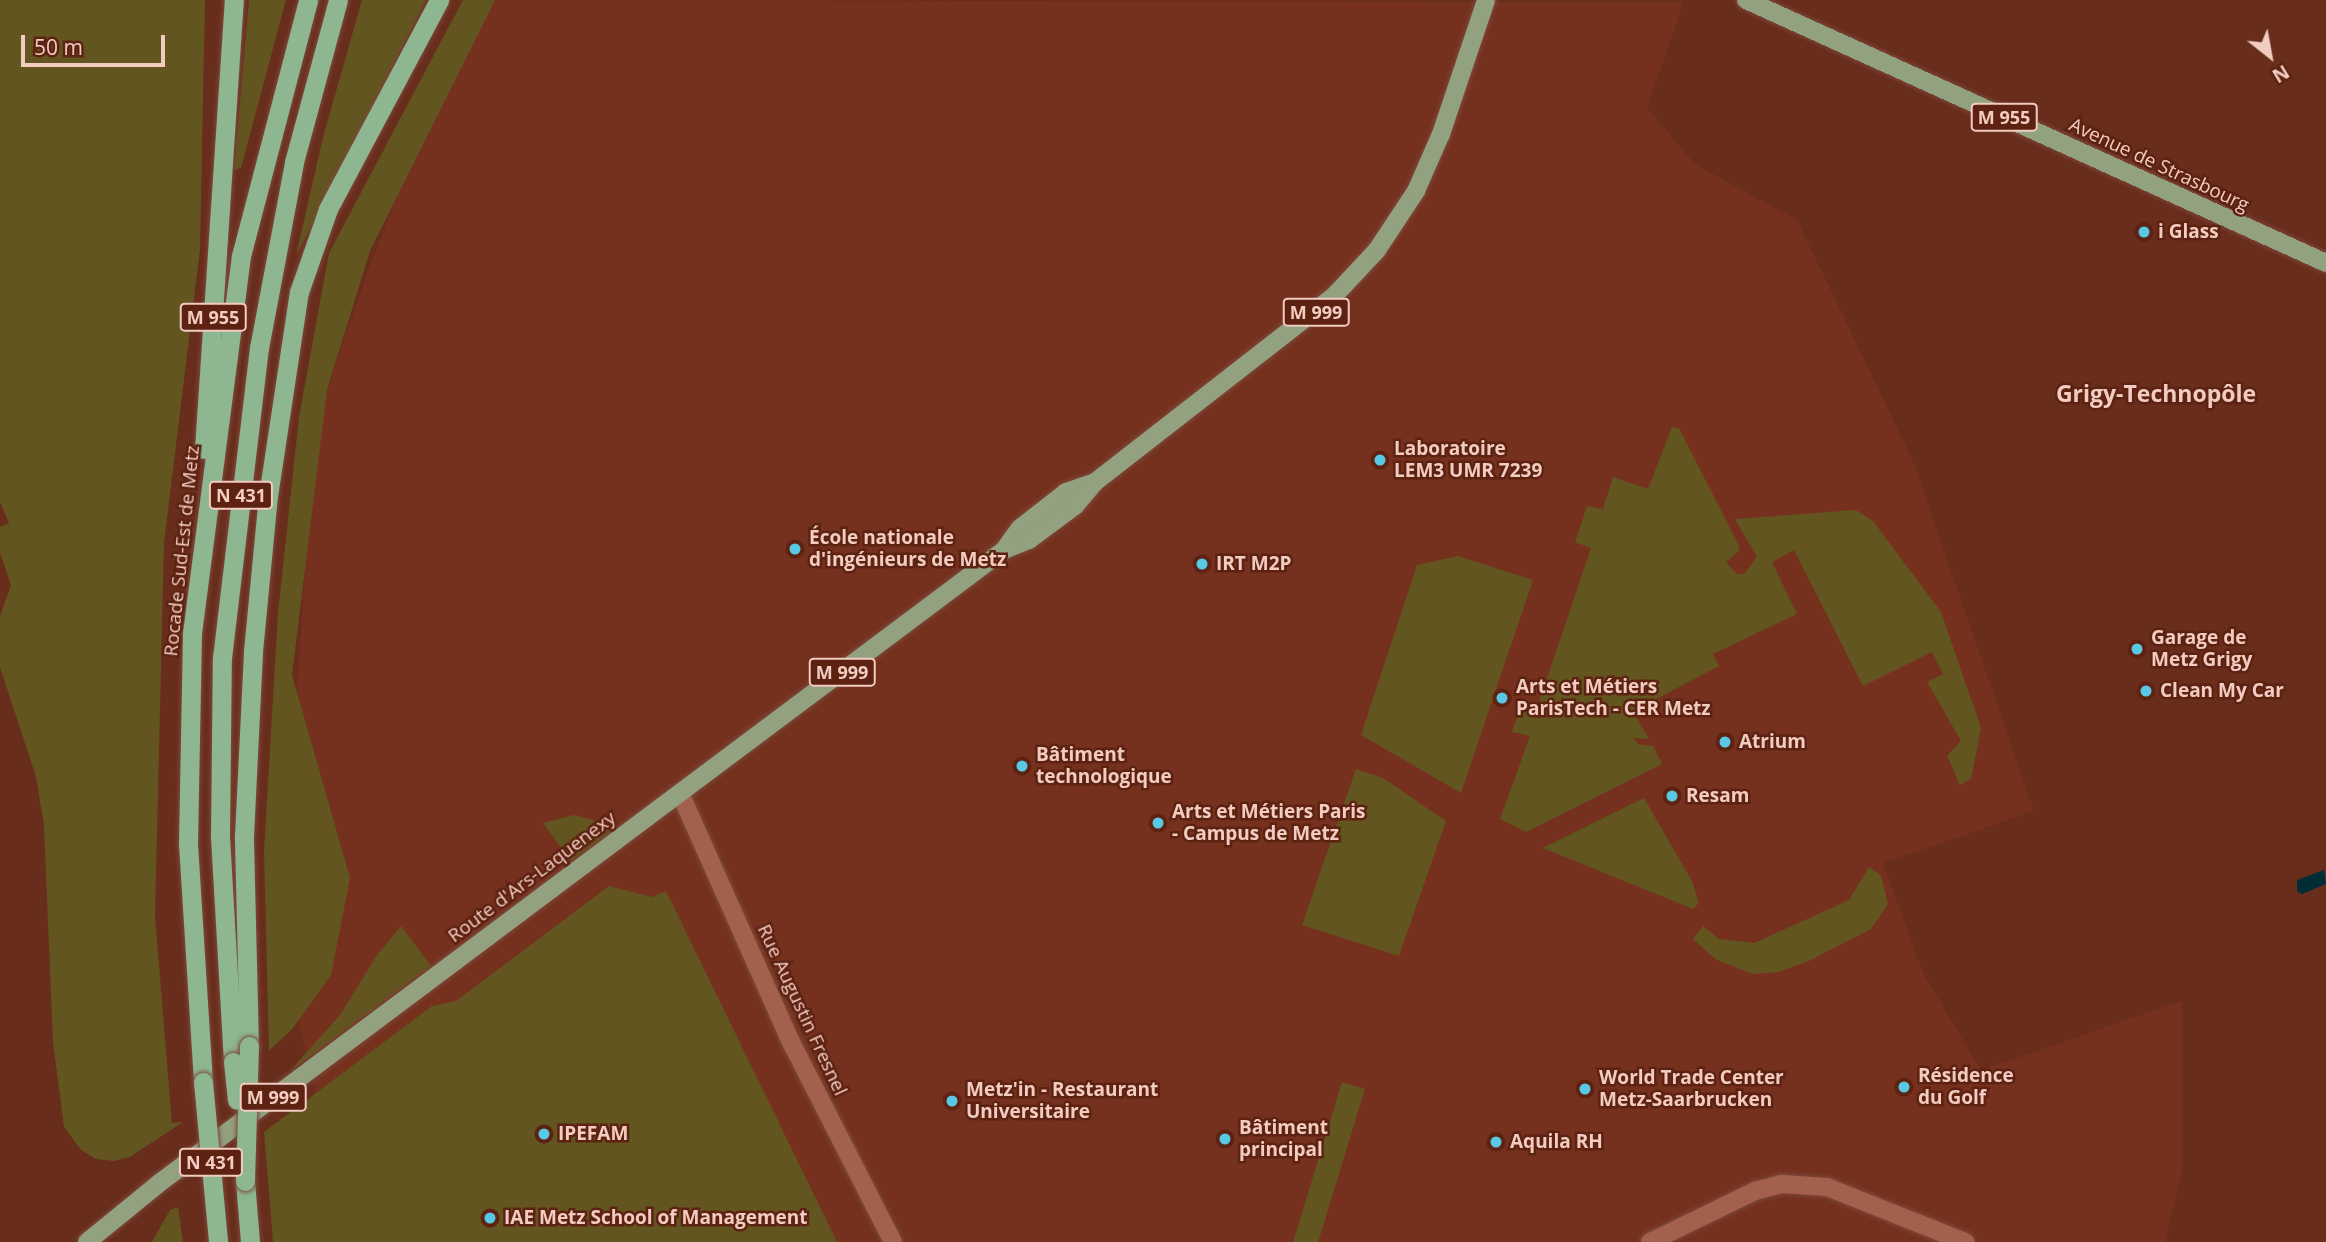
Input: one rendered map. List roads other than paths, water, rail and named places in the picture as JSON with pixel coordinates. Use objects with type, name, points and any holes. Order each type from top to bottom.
[{"type":"highway","name":"M 955","points":[[192,633],[234,0]]},
{"type":"highway","name":"Rocade Sud-Est de Metz","points":[[218,1242],[203,1082],[188,843],[192,633],[242,256],[308,0]]},
{"type":"highway","name":"N 431","points":[[250,1242],[233,1062],[220,837],[222,658],[258,348],[294,162],[338,0]]},
{"type":"highway","points":[[245,1181],[249,1046],[244,836],[253,651],[268,496],[297,304],[310,250],[328,209],[439,0]]},
{"type":"main road","name":"Route d'Ars-Laquenexy","points":[[87,1242],[169,1175],[1004,550],[1020,528],[1066,492],[1095,482],[1311,316],[1377,250],[1430,163],[1486,0]]},
{"type":"main road","name":"Avenue de Strasbourg","points":[[1746,0],[2326,263]]},
{"type":"street","name":"Rue Augustin Fresnel","points":[[680,793],[791,1042],[892,1242]]},
{"type":"street","points":[[1650,1242],[1755,1191],[1782,1184],[1827,1187],[1965,1242]]},
{"type":"water","points":[[2324,870],[2326,884],[2302,894],[2297,891],[2297,880]]},
{"type":"place","name":"i Glass","points":[[2144,232]]},
{"type":"place","name":"Laboratoire LEM3 UMR 7239","points":[[1380,460]]},
{"type":"place","name":"École nationale d'ingénieurs de Metz","points":[[795,549]]},
{"type":"place","name":"IRT M2P","points":[[1202,564]]},
{"type":"place","name":"Garage de Metz Grigy","points":[[2137,649]]},
{"type":"place","name":"Clean My Car","points":[[2146,691]]},
{"type":"place","name":"Arts et Métiers ParisTech - CER Metz","points":[[1502,698]]},
{"type":"place","name":"Atrium","points":[[1725,742]]},
{"type":"place","name":"Bâtiment technologique","points":[[1022,766]]},
{"type":"place","name":"Resam","points":[[1672,796]]},
{"type":"place","name":"Arts et Métiers Paris - Campus de Metz","points":[[1158,823]]},
{"type":"place","name":"Résidence du Golf","points":[[1904,1087]]},
{"type":"place","name":"World Trade Center Metz-Saarbrucken","points":[[1585,1089]]},
{"type":"place","name":"Metz'in - Restaurant Universitaire","points":[[952,1101]]},
{"type":"place","name":"IPEFAM","points":[[544,1134]]},
{"type":"place","name":"Bâtiment principal","points":[[1225,1139]]},
{"type":"place","name":"Aquila RH","points":[[1496,1142]]},
{"type":"place","name":"IAE Metz School of Management","points":[[490,1218]]},
{"type":"district","name":"Grigy-Technopôle","points":[[2156,393]]}]
